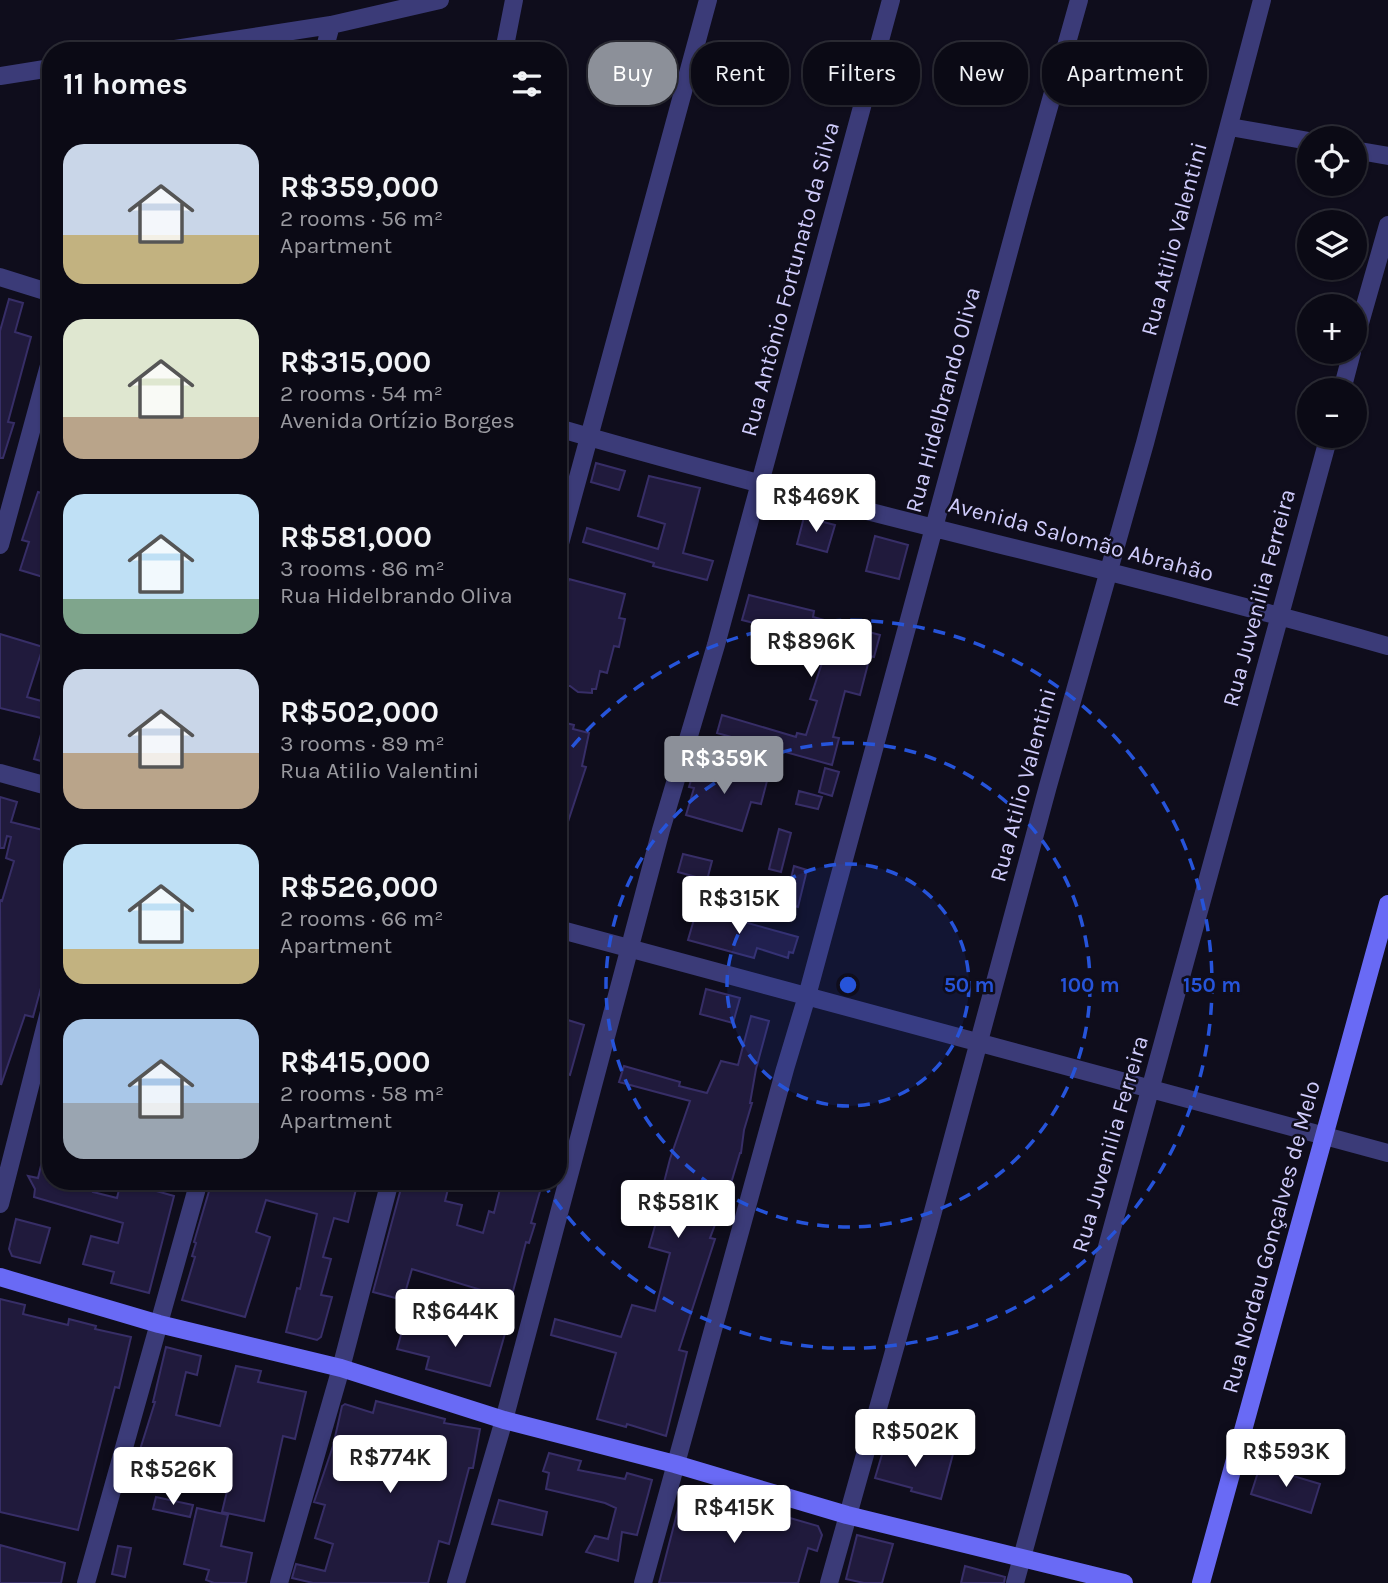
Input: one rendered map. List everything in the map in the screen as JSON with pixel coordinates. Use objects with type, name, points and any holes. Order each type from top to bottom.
[{"type":"street","points":[[220,42],[331,25],[440,0]]},
{"type":"street","points":[[567,518],[708,0]]},
{"type":"street","name":"Rua Antônio Fortunato da Silva","points":[[567,1187],[661,830],[761,483],[891,0]]},
{"type":"street","name":"Rua Hidelbrando Oliva","points":[[643,1583],[807,996],[1079,0]]},
{"type":"street","name":"Rua Atilio Valentini","points":[[829,1583],[1145,443],[1262,0]]},
{"type":"street","points":[[505,42],[510,5]]},
{"type":"street","points":[[326,42],[331,25]]},
{"type":"street","points":[[0,76],[42,69]]},
{"type":"street","points":[[1230,127],[1297,139]]},
{"type":"street","points":[[1367,152],[1388,156]]},
{"type":"street","points":[[1367,298],[1388,225]]},
{"type":"street","points":[[0,277],[42,290]]},
{"type":"street","points":[[0,545],[42,391]]},
{"type":"street","name":"Avenida Salomão Abrahão","points":[[567,431],[1108,573],[1280,615],[1388,646]]},
{"type":"street","name":"Rua Juvenilia Ferreira","points":[[1015,1583],[1326,448]]},
{"type":"street","points":[[0,773],[42,785]]},
{"type":"street","name":"Rua Nordau Gonçalves de Melo","points":[[1201,1583],[1388,904]]},
{"type":"street","points":[[567,932],[1388,1153]]},
{"type":"street","points":[[0,1204],[42,1039]]},
{"type":"street","points":[[86,1583],[196,1190]]},
{"type":"street","points":[[279,1583],[341,1367],[388,1190]]},
{"type":"street","name":"Rua Antônio Fortunato da Silva","points":[[456,1583],[504,1420],[566,1190]]},
{"type":"street","points":[[0,1278],[159,1324],[341,1367],[504,1420],[675,1464],[847,1515],[1124,1583]]},
{"type":"building","points":[[9,299],[23,303],[15,332],[31,337],[8,422],[14,423],[3,458],[0,458],[0,331]]},
{"type":"building","points":[[596,463],[625,471],[619,490],[591,482]]},
{"type":"building","points":[[649,476],[700,488],[683,553],[713,561],[707,580],[653,566],[654,563],[583,542],[587,528],[658,549],[665,524],[638,516]]},
{"type":"building","points":[[38,492],[42,493],[42,577],[20,570],[29,542],[22,540]]},
{"type":"building","points":[[804,517],[835,525],[827,552],[797,544]]},
{"type":"building","points":[[875,536],[908,545],[899,579],[866,571]]},
{"type":"building","points":[[569,579],[625,594],[619,618],[625,619],[619,647],[614,646],[607,673],[600,671],[596,689],[592,689],[592,693],[578,692],[567,686]]},
{"type":"building","points":[[749,595],[814,611],[813,617],[880,635],[874,657],[870,656],[860,695],[845,691],[833,737],[839,738],[832,765],[717,733],[722,715],[796,737],[797,733],[806,735],[817,701],[810,699],[828,645],[823,644],[824,641],[742,620]]},
{"type":"building","points":[[0,634],[42,647],[27,697],[42,701],[41,718],[0,708]]},
{"type":"building","points":[[567,723],[574,725],[573,729],[589,733],[582,766],[586,767],[567,825]]},
{"type":"building","points":[[42,731],[42,761],[34,759]]},
{"type":"building","points":[[696,764],[767,781],[761,804],[751,802],[742,831],[686,815],[694,788],[689,787]]},
{"type":"building","points":[[825,768],[839,772],[832,796],[819,792]]},
{"type":"building","points":[[799,791],[822,797],[818,809],[796,804]]},
{"type":"building","points":[[0,797],[17,802],[11,822],[42,830],[42,984],[33,1017],[25,1015],[1,1085],[0,900],[2,901],[14,861],[6,858],[11,837],[7,836],[4,848],[0,848]]},
{"type":"building","points":[[779,829],[791,833],[781,872],[769,869]]},
{"type":"building","points":[[683,854],[712,861],[707,880],[678,872]]},
{"type":"building","points":[[794,866],[807,870],[798,907],[785,903]]},
{"type":"building","points":[[697,909],[798,937],[793,953],[789,952],[788,958],[757,948],[754,958],[688,940]]},
{"type":"building","points":[[706,989],[740,998],[733,1023],[700,1014]]},
{"type":"building","points":[[751,1016],[769,1021],[756,1069],[741,1153],[710,1238],[715,1239],[679,1350],[687,1352],[666,1436],[627,1424],[626,1427],[597,1419],[616,1353],[551,1335],[555,1319],[621,1337],[632,1305],[655,1311],[670,1253],[649,1247],[665,1191],[662,1190],[670,1159],[690,1101],[619,1082],[624,1066],[680,1082],[679,1086],[707,1093],[721,1061],[738,1065]]},
{"type":"building","points":[[567,1020],[584,1025],[570,1075],[567,1074]]},
{"type":"building","points":[[42,1162],[42,1190],[94,1190],[117,1198],[119,1190],[153,1190],[174,1196],[149,1293],[111,1283],[114,1272],[83,1264],[91,1236],[118,1243],[123,1223],[34,1197],[35,1189],[28,1176],[38,1178]]},
{"type":"building","points":[[209,1190],[356,1190],[348,1222],[334,1218],[323,1257],[331,1259],[321,1295],[332,1297],[321,1337],[317,1340],[286,1332],[297,1288],[300,1289],[317,1214],[266,1200],[256,1232],[270,1237],[245,1317],[182,1300],[195,1257],[192,1256],[196,1243],[194,1242]]},
{"type":"building","points":[[401,1190],[448,1190],[445,1201],[462,1205],[457,1225],[483,1233],[489,1211],[494,1213],[500,1190],[540,1190],[531,1223],[535,1224],[529,1243],[526,1242],[511,1299],[412,1269],[403,1300],[373,1292]]},
{"type":"building","points":[[16,1219],[50,1228],[40,1263],[12,1256],[9,1249]]},
{"type":"building","points":[[0,1299],[25,1305],[23,1314],[68,1325],[69,1319],[96,1326],[95,1329],[131,1337],[119,1388],[115,1387],[78,1530],[0,1512]]},
{"type":"building","points":[[406,1317],[469,1333],[473,1321],[506,1330],[490,1386],[426,1369],[429,1357],[397,1349]]},
{"type":"building","points":[[166,1347],[201,1356],[197,1375],[186,1372],[176,1415],[220,1426],[236,1366],[261,1371],[258,1382],[306,1392],[295,1439],[283,1436],[264,1521],[222,1512],[229,1483],[138,1456],[155,1402]]},
{"type":"building","points":[[376,1401],[445,1419],[444,1423],[480,1429],[473,1468],[469,1468],[449,1544],[439,1541],[428,1583],[313,1583],[292,1578],[296,1564],[325,1571],[333,1544],[315,1538],[325,1505],[314,1502],[333,1446],[342,1406],[345,1404],[373,1413]]},
{"type":"building","points":[[886,1441],[922,1451],[923,1446],[953,1454],[941,1499],[875,1478]]},
{"type":"building","points":[[549,1453],[581,1461],[578,1470],[625,1479],[627,1473],[652,1480],[637,1535],[622,1532],[618,1561],[586,1552],[595,1536],[608,1539],[616,1508],[546,1489],[549,1473],[543,1471]]},
{"type":"building","points":[[1260,1466],[1320,1484],[1311,1513],[1251,1494]]},
{"type":"building","points":[[691,1488],[752,1506],[749,1518],[788,1528],[790,1518],[818,1526],[822,1535],[817,1551],[808,1548],[798,1583],[659,1583],[682,1494]]},
{"type":"building","points":[[156,1497],[193,1505],[190,1517],[153,1509]]},
{"type":"building","points":[[499,1500],[547,1512],[542,1535],[492,1524]]},
{"type":"building","points":[[197,1508],[228,1515],[221,1546],[252,1553],[246,1583],[214,1583],[206,1580],[209,1570],[184,1564]]},
{"type":"building","points":[[857,1535],[893,1544],[882,1583],[846,1579]]},
{"type":"building","points":[[0,1545],[65,1563],[61,1583],[0,1583]]},
{"type":"building","points":[[118,1546],[131,1548],[125,1577],[112,1574]]},
{"type":"building","points":[[965,1566],[1005,1577],[1004,1583],[961,1583]]}]
